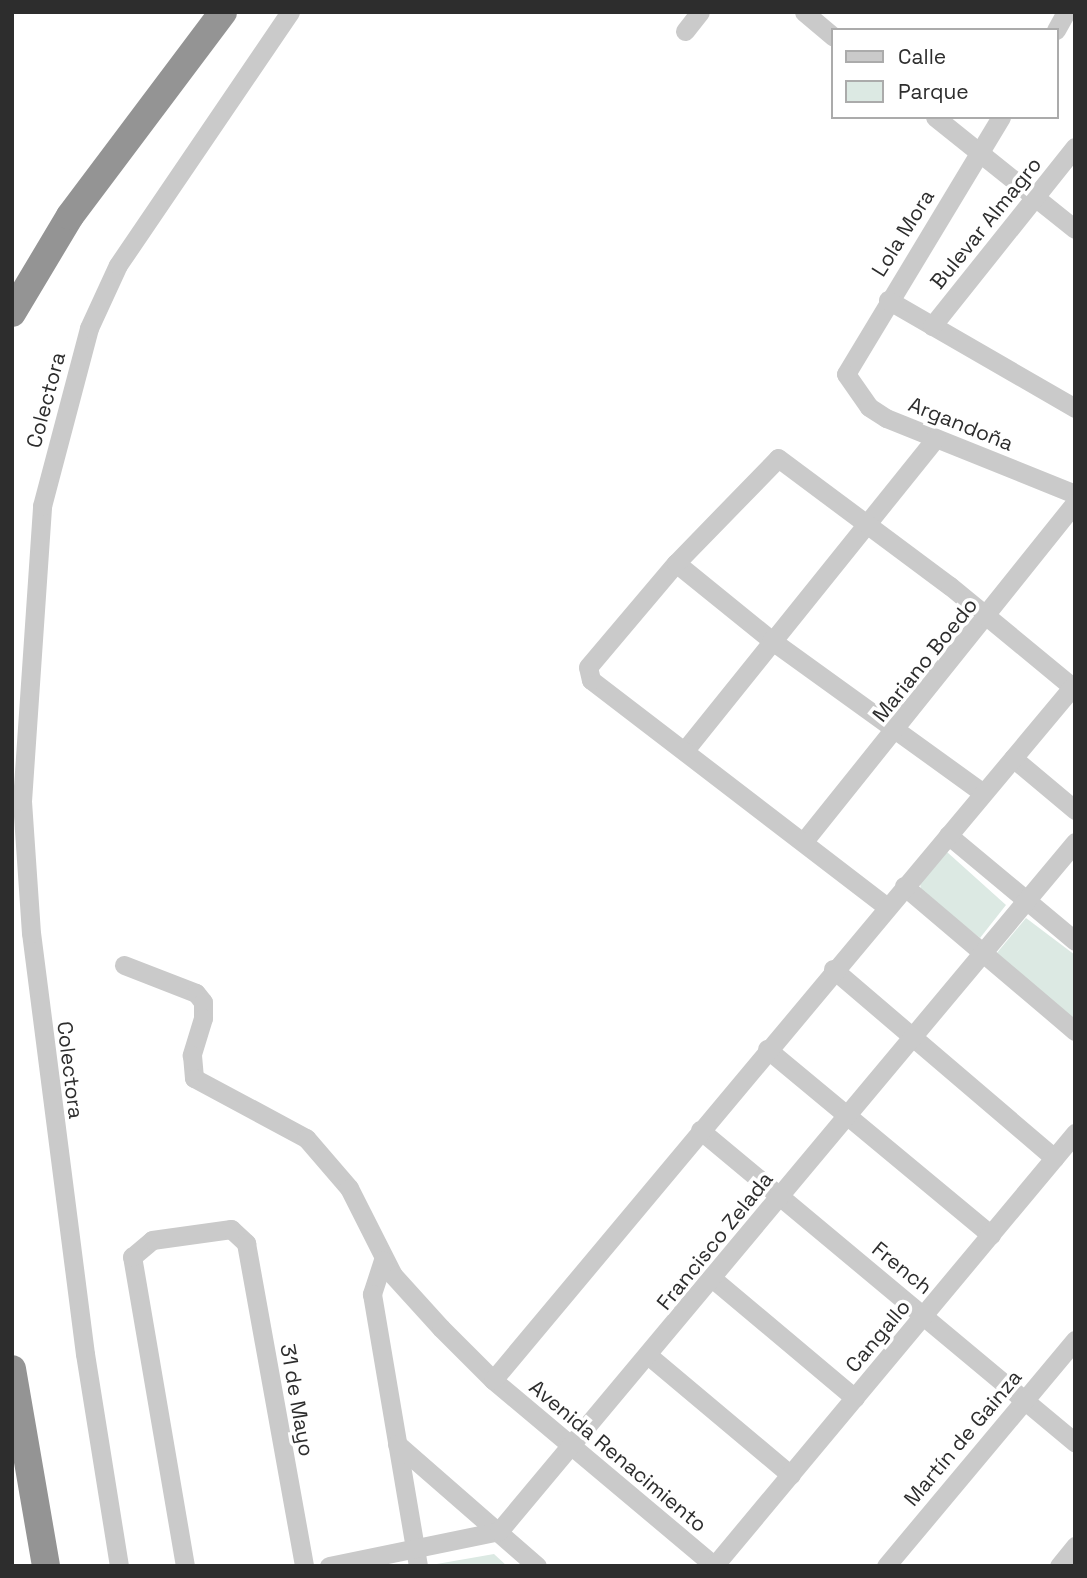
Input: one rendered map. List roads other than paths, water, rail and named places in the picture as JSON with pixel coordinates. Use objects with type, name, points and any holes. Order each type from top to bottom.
[{"type":"highway","points":[[12,313],[83,198],[223,12]]},
{"type":"highway","points":[[12,1369],[46,1566]]},
{"type":"street","name":"Colectora","points":[[119,1566],[83,1340],[31,933],[22,801],[42,506],[89,328],[118,265],[290,12]]},
{"type":"street","points":[[685,31],[700,12]]},
{"type":"street","points":[[804,12],[832,35]]},
{"type":"street","points":[[1057,28],[1066,12]]},
{"type":"street","points":[[936,119],[1075,229]]},
{"type":"street","name":"Lola Mora","points":[[846,374],[888,300],[1000,119]]},
{"type":"street","name":"Bulevar Almagro","points":[[932,326],[1075,147]]},
{"type":"street","points":[[888,300],[1075,408]]},
{"type":"street","name":"Argandoña","points":[[846,374],[869,407],[936,438],[1075,495]]},
{"type":"street","points":[[685,750],[936,438]]},
{"type":"street","points":[[492,1380],[1074,686],[989,617],[778,458],[676,563],[587,675],[887,907]]},
{"type":"street","name":"Mariano Boedo","points":[[804,841],[897,732],[1075,503]]},
{"type":"street","points":[[676,563],[771,640],[983,793]]},
{"type":"street","points":[[1013,758],[1075,810]]},
{"type":"street","points":[[948,835],[1075,941]]},
{"type":"street","name":"Francisco Zelada","points":[[499,1531],[649,1356],[1075,842]]},
{"type":"street","points":[[904,887],[1075,1031]]},
{"type":"street","name":"Avenida Renacimiento","points":[[124,965],[196,993],[204,1002],[203,1018],[192,1055],[194,1078],[306,1138],[349,1188],[383,1260],[492,1380],[715,1566]]},
{"type":"street","points":[[834,970],[1054,1158]]},
{"type":"street","points":[[767,1049],[991,1234]]},
{"type":"street","name":"French","points":[[700,1130],[1075,1442]]},
{"type":"street","name":"Cangallo","points":[[715,1566],[1075,1133]]},
{"type":"street","name":"31 de Mayo","points":[[186,1566],[132,1257],[152,1240],[223,1229],[240,1234],[246,1243],[304,1566]]},
{"type":"street","points":[[383,1260],[372,1294],[417,1559]]},
{"type":"street","points":[[713,1279],[855,1398]]},
{"type":"street","name":"Martín de Gainza","points":[[886,1566],[1075,1340]]},
{"type":"street","points":[[649,1356],[791,1475]]},
{"type":"street","points":[[397,1444],[537,1566]]},
{"type":"street","points":[[329,1566],[417,1559],[499,1531]]},
{"type":"street","points":[[1059,1566],[1075,1546]]}]
